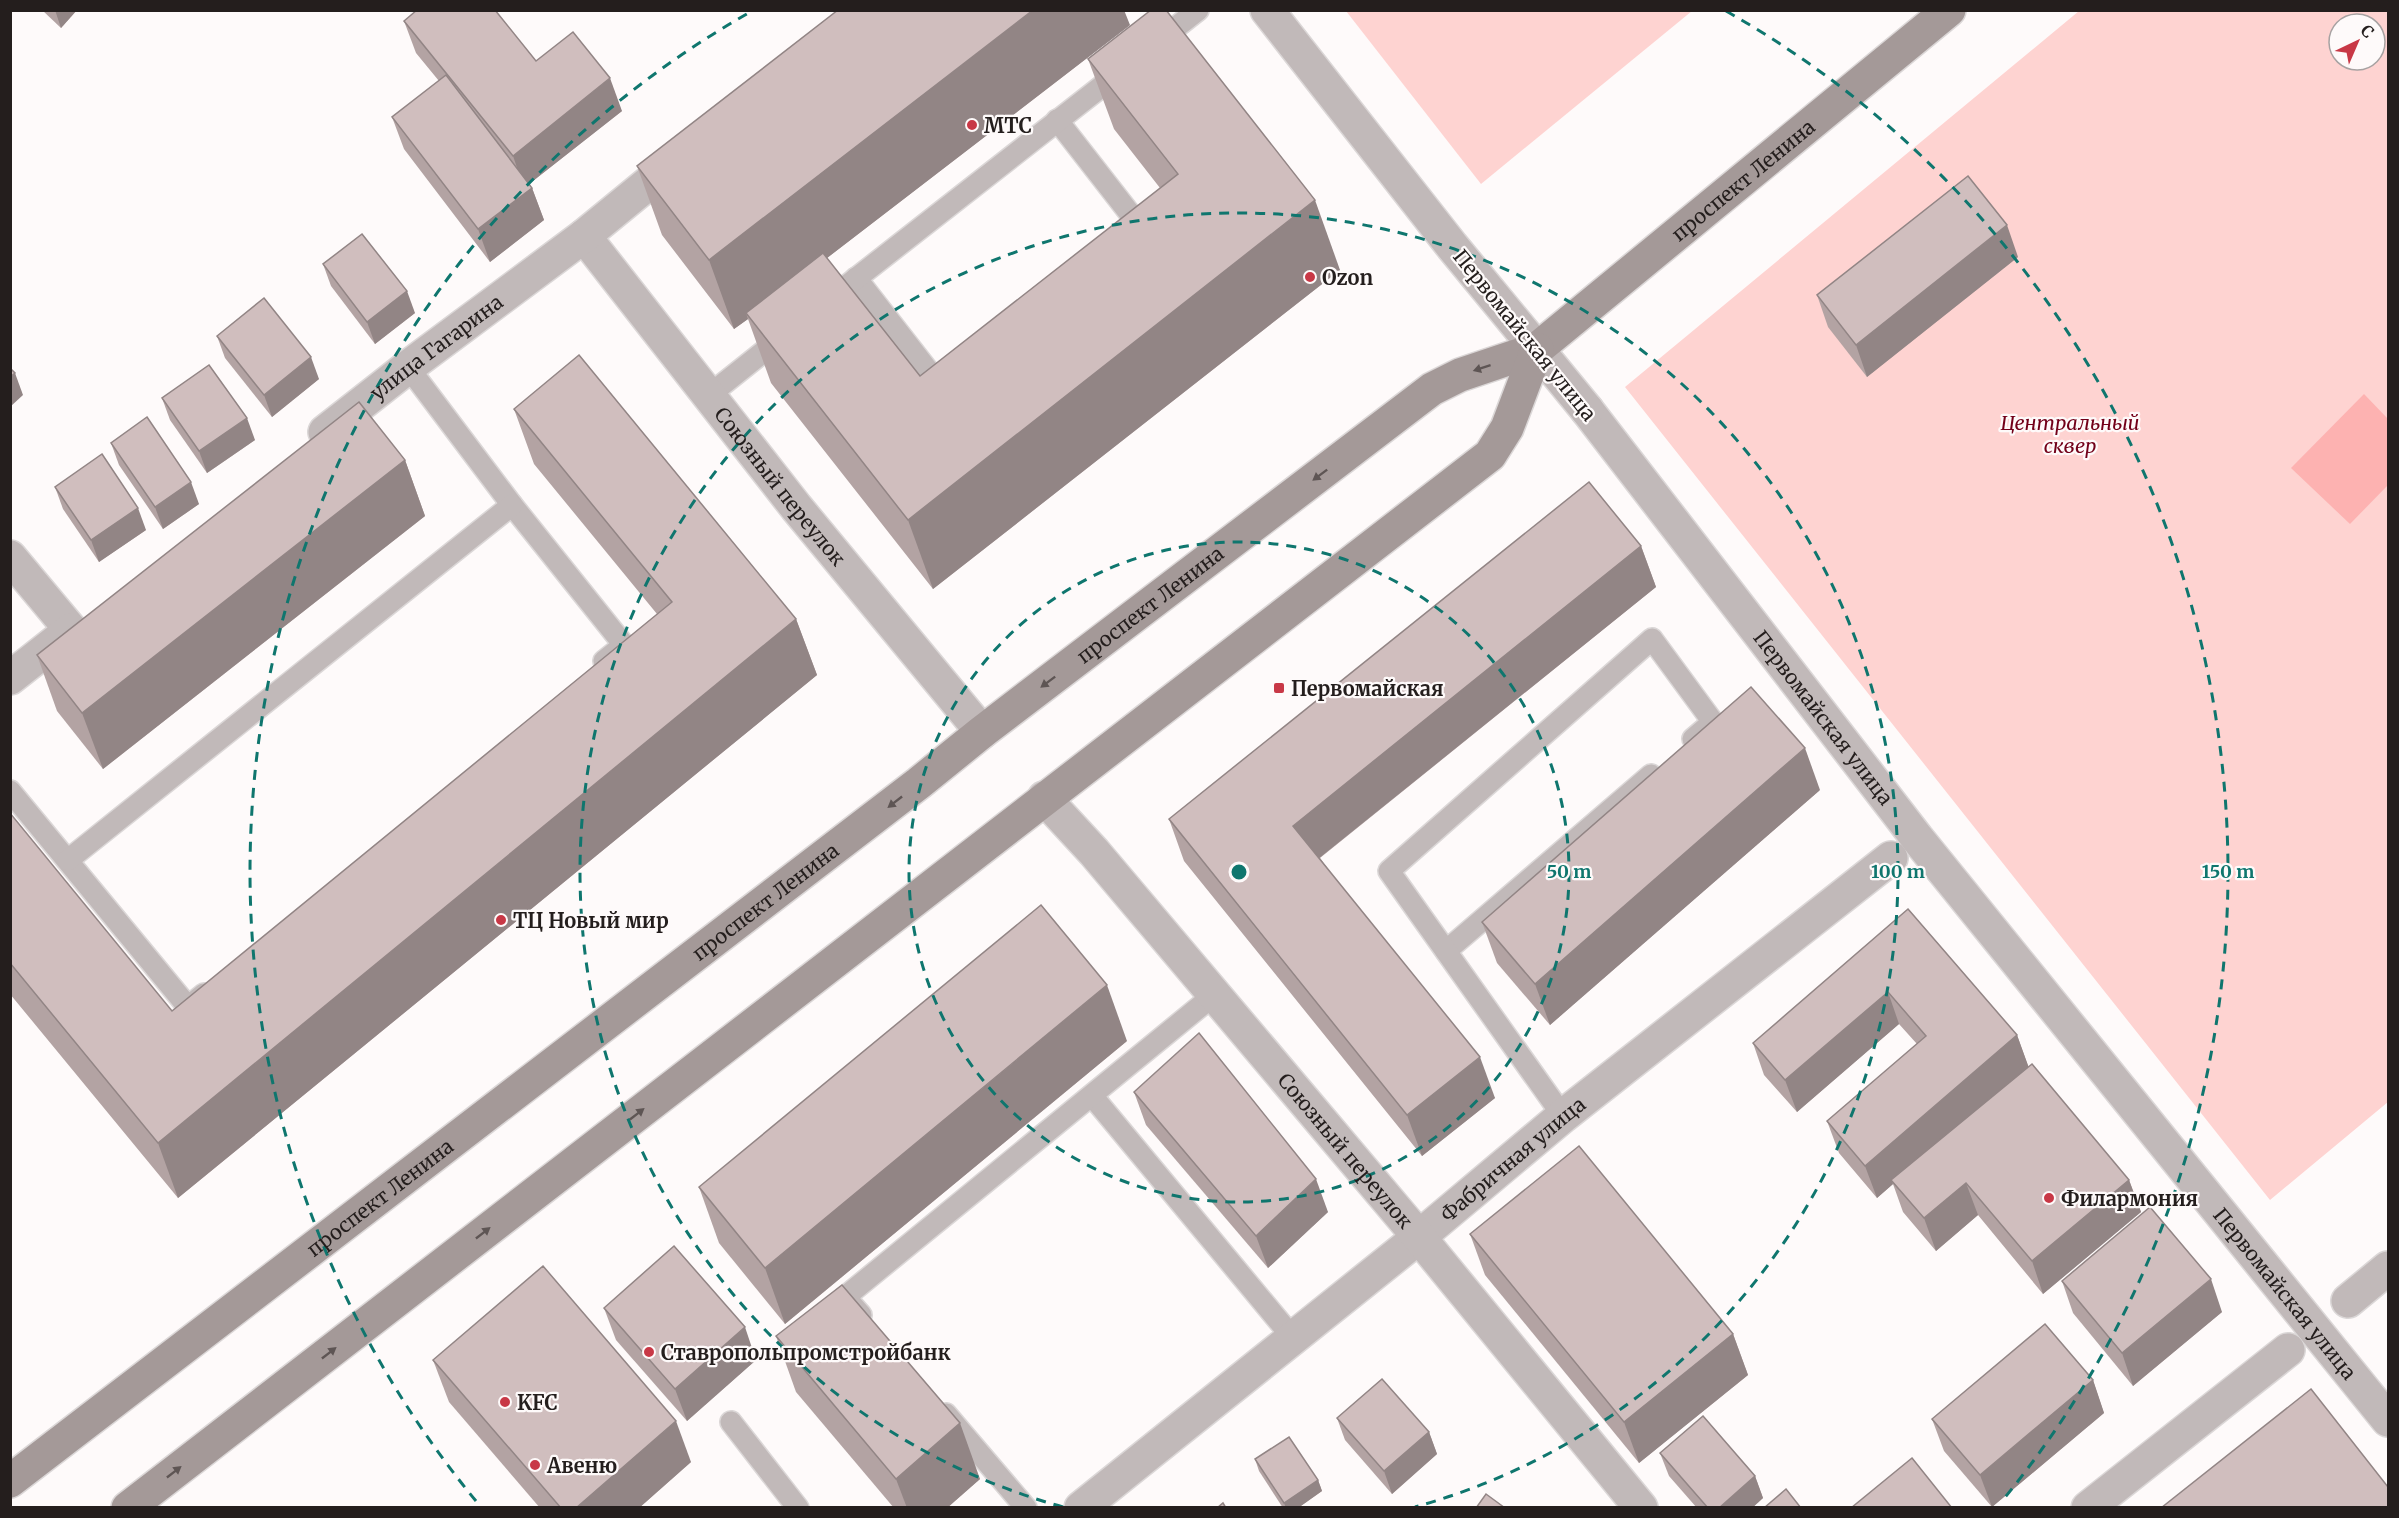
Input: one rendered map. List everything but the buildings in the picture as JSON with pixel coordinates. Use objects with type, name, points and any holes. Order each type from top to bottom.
[{"type":"main road","name":"проспект Ленина","points":[[10,1480],[1432,389],[1460,375],[1537,349],[1949,10]]},
{"type":"main road","name":"проспект Ленина","points":[[128,1508],[1490,455],[1507,428],[1537,349]]},
{"type":"street","name":"Первомайская улица","points":[[1267,10],[1452,246],[1587,410],[1917,838],[2388,1420]]},
{"type":"street","name":"улица Гагарина","points":[[305,447],[584,236],[702,138]]},
{"type":"street","name":"Союзный переулок","points":[[584,236],[708,396],[982,732]]},
{"type":"street","points":[[10,557],[80,622],[10,678]]},
{"type":"street","name":"Союзный переулок","points":[[1044,798],[1094,852],[1419,1237],[1641,1508]]},
{"type":"street","name":"Фабричная улица","points":[[1081,1508],[1419,1237],[1563,1116],[1891,858]]},
{"type":"street","points":[[2348,1301],[2388,1268]]},
{"type":"street","points":[[2088,1508],[2288,1350]]},
{"type":"lane","points":[[708,396],[1198,10]]},
{"type":"lane","points":[[1057,120],[1150,239],[1132,254]]},
{"type":"lane","points":[[856,278],[951,400],[960,393]]},
{"type":"lane","points":[[408,367],[512,505],[624,645],[587,675]]},
{"type":"lane","points":[[68,860],[512,505]]},
{"type":"lane","points":[[1446,951],[1713,722],[1652,639],[1389,871],[1563,1116]]},
{"type":"lane","points":[[10,791],[188,1007],[215,984]]},
{"type":"lane","points":[[876,1332],[846,1297],[1214,995]]},
{"type":"lane","points":[[1093,1096],[1293,1338]]},
{"type":"lane","points":[[936,1402],[1026,1508]]},
{"type":"lane","points":[[731,1422],[798,1508]]},
{"type":"green space","points":[[1346,11],[1692,11],[1481,184]]},
{"type":"green space","name":"Центральный сквер","points":[[2079,11],[2388,11],[2388,1102],[2270,1200],[1625,387]]},
{"type":"shaded area","points":[[2364,394],[2388,419],[2388,485],[2350,524],[2291,468]]},
{"type":"place","name":"МТС","points":[[972,125]]},
{"type":"place","name":"Ozon","points":[[1310,277]]},
{"type":"place","name":"Первомайская","points":[[1279,688]]},
{"type":"place","name":"ТЦ Новый мир","points":[[501,920]]},
{"type":"place","name":"Филармония","points":[[2049,1198]]},
{"type":"place","name":"Ставропольпромстройбанк","points":[[649,1352]]},
{"type":"place","name":"KFC","points":[[505,1402]]},
{"type":"place","name":"Авеню","points":[[535,1465]]}]
